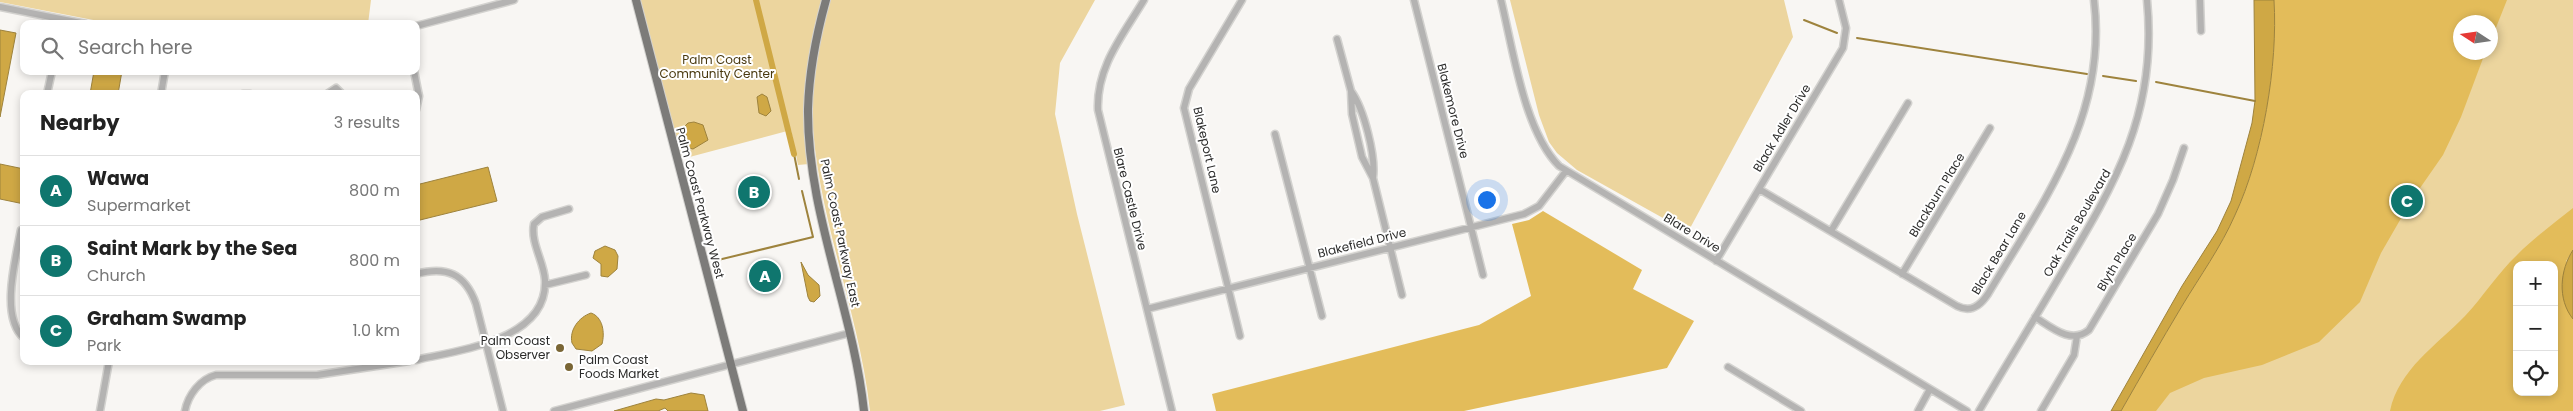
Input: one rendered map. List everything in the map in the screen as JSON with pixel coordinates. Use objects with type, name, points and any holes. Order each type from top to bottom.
[{"type":"main road","name":"Palm Coast Parkway West","points":[[636,0],[743,411]]},
{"type":"main road","name":"Palm Coast Parkway East","points":[[826,0],[810,76],[808,110],[810,148],[819,204],[850,332],[864,411]]},
{"type":"street","points":[[420,25],[514,0]]},
{"type":"street","name":"Blare Castle Drive","points":[[1144,0],[1106,63],[1100,82],[1098,100],[1102,132],[1172,411]]},
{"type":"street","name":"Blakeport Lane","points":[[1240,336],[1184,104],[1192,83],[1242,0]]},
{"type":"street","name":"Blakemore Drive","points":[[1414,0],[1483,275]]},
{"type":"street","name":"Blare Drive","points":[[1501,0],[1535,130],[1545,150],[1566,171],[1966,411]]},
{"type":"street","name":"Black Adler Drive","points":[[1716,261],[1844,45],[1846,28],[1839,0]]},
{"type":"street","name":"Black Bear Lane","points":[[1759,188],[1959,308],[1972,308],[1983,301],[2058,175],[2080,128],[2094,65],[2094,0]]},
{"type":"street","name":"Oak Trails Boulevard","points":[[1978,411],[2106,198],[2129,148],[2148,67],[2148,0]]},
{"type":"street","points":[[2200,0],[2201,31]]},
{"type":"street","points":[[0,7],[57,20]]},
{"type":"street","points":[[1337,39],[1350,91],[1361,112],[1373,161],[1373,178],[1402,295]]},
{"type":"street","points":[[48,90],[51,75]]},
{"type":"street","points":[[162,90],[164,75]]},
{"type":"street","points":[[415,75],[418,90]]},
{"type":"street","points":[[1831,232],[1908,104]]},
{"type":"street","name":"Blackburn Place","points":[[1902,274],[1990,128]]},
{"type":"street","points":[[1276,134],[1322,316]]},
{"type":"street","name":"Blyth Place","points":[[2077,336],[2091,327],[2149,230],[2170,188],[2184,148]]},
{"type":"street","name":"Blakefield Drive","points":[[1147,309],[1534,210],[1566,171]]},
{"type":"street","points":[[420,359],[486,342],[515,331],[530,321],[540,303],[545,285],[533,232],[534,224],[542,216],[569,209]]},
{"type":"street","points":[[20,236],[8,306],[12,327],[20,334]]},
{"type":"street","points":[[420,273],[441,270],[460,279],[474,299],[503,411]]},
{"type":"street","points":[[545,285],[586,275]]},
{"type":"street","points":[[2035,317],[2062,333],[2077,336],[2074,356],[2041,411]]},
{"type":"street","points":[[554,411],[850,332]]},
{"type":"street","points":[[100,411],[108,365]]},
{"type":"street","points":[[185,411],[189,399],[199,385],[216,375],[317,375],[383,365]]},
{"type":"street","points":[[1728,367],[1801,411]]},
{"type":"street","points":[[1918,411],[1930,389]]},
{"type":"green space","points":[[0,0],[371,0],[368,20],[93,20],[0,2]]},
{"type":"green space","name":"Palm Coast Community Center","points":[[639,0],[822,0],[807,75],[809,164],[798,165],[791,130],[682,159]]},
{"type":"green space","points":[[830,0],[1095,0],[1060,63],[1055,114],[1077,214],[1125,405],[1100,411],[870,411],[865,373],[829,225],[815,150],[812,112],[813,84],[817,56]]},
{"type":"green space","points":[[1510,0],[1784,0],[1793,37],[1688,232],[1577,170],[1557,153],[1549,142],[1539,115]]},
{"type":"green space","points":[[2274,0],[2573,0],[2573,411],[2121,411],[2210,261],[2235,215],[2245,191],[2261,138],[2267,109],[2274,53]]},
{"type":"shaded area","points":[[2254,0],[2274,0],[2274,53],[2267,109],[2261,138],[2245,191],[2223,238],[2121,411],[2111,411],[2182,286],[2217,231],[2231,201],[2252,123],[2255,101]]},
{"type":"shaded area","points":[[2274,0],[2507,0],[2498,22],[2498,15],[2453,15],[2453,60],[2482,60],[2461,117],[2443,155],[2411,201],[2381,253],[2360,302],[2319,342],[2262,365],[2204,378],[2170,393],[2156,411],[2121,411],[2223,238],[2245,191],[2261,138],[2267,109],[2274,53]]},
{"type":"shaded area","points":[[0,30],[16,33],[0,117]]},
{"type":"shaded area","points":[[93,75],[121,75],[119,90],[91,90]]},
{"type":"shaded area","points":[[762,94],[767,97],[771,111],[766,116],[759,113],[757,97]]},
{"type":"shaded area","points":[[694,122],[703,125],[708,140],[693,149],[689,148],[684,127],[688,123]]},
{"type":"shaded area","points":[[0,164],[20,168],[20,203],[0,199]]},
{"type":"shaded area","points":[[488,167],[497,201],[420,220],[420,184]]},
{"type":"shaded area","points":[[2573,208],[2573,250],[2566,261],[2570,315],[2573,319],[2573,411],[2390,411],[2401,383],[2410,370],[2465,316],[2503,270],[2537,237]]},
{"type":"shaded area","points":[[1543,211],[1642,270],[1633,289],[1694,321],[1667,368],[1464,411],[1216,411],[1212,394],[1479,325],[1531,296],[1512,224],[1529,220]]},
{"type":"shaded area","points":[[605,246],[615,250],[618,256],[617,269],[608,277],[601,276],[601,264],[593,258],[595,251]]},
{"type":"shaded area","points":[[2573,250],[2573,319],[2564,303],[2562,284],[2565,266]]},
{"type":"shaded area","points":[[801,262],[808,275],[819,285],[820,296],[814,302],[810,301],[808,297]]},
{"type":"shaded area","points":[[591,313],[601,322],[602,344],[592,351],[576,349],[572,343],[572,333],[579,321]]},
{"type":"shaded area","points":[[691,393],[704,395],[708,411],[668,411],[665,408],[658,411],[614,411],[656,399],[664,400]]},
{"type":"waterway","points":[[756,0],[794,154]]},
{"type":"waterway","points":[[1804,20],[1837,33]]},
{"type":"waterway","points":[[1857,38],[2087,74]]},
{"type":"waterway","points":[[2103,76],[2136,81]]},
{"type":"waterway","points":[[2156,82],[2255,101]]},
{"type":"waterway","points":[[794,154],[799,179]]},
{"type":"waterway","points":[[718,260],[813,237],[802,191]]},
{"type":"place","name":"Saint Mark by the Sea","points":[[754,192]]},
{"type":"place","name":"Graham Swamp","points":[[2407,201]]},
{"type":"place","name":"Wawa","points":[[765,276]]},
{"type":"place","name":"Palm Coast Observer","points":[[560,348]]},
{"type":"place","name":"Palm Coast Foods Market","points":[[569,367]]}]
